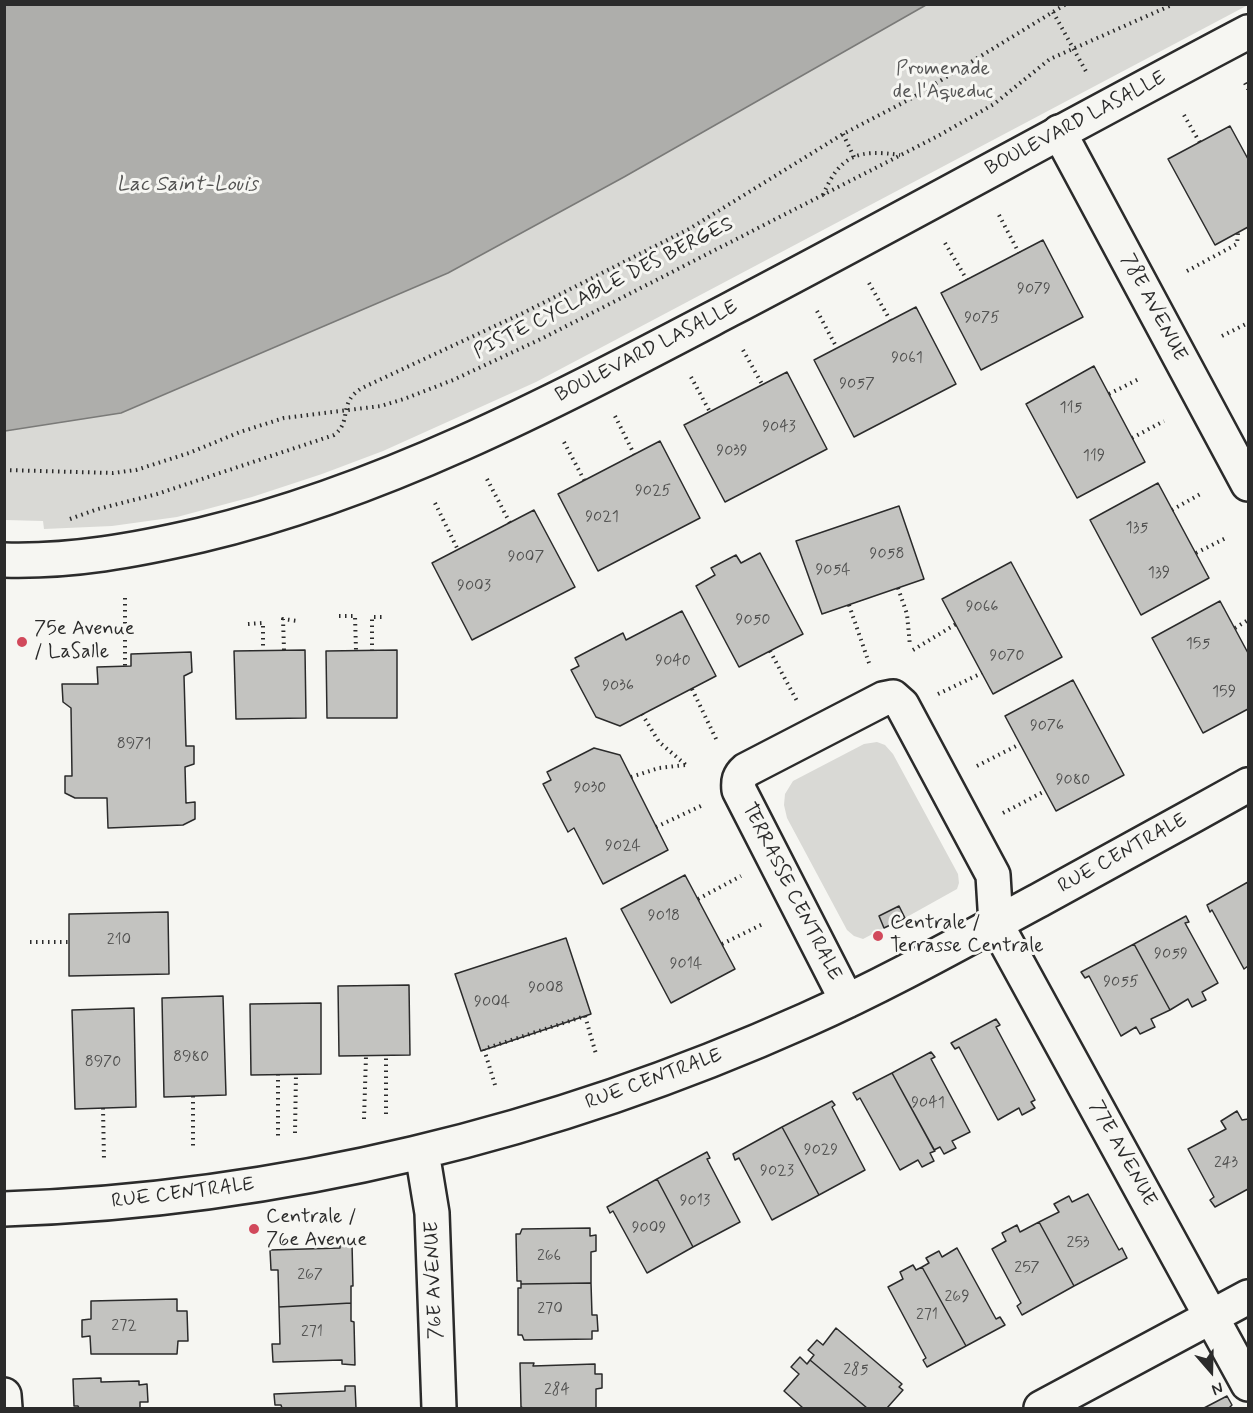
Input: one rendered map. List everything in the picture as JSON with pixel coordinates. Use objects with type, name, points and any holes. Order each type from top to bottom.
[{"type":"street","name":"BOULEVARD LASALLE","points":[[4,560],[63,559],[139,549],[293,510],[388,476],[500,428],[620,367],[1248,32]]},
{"type":"street","name":"78E AVENUE","points":[[1059,132],[1248,484]]},
{"type":"street","name":"TERRASSE CENTRALE","points":[[847,1001],[739,790],[739,779],[746,770],[883,699],[893,697],[902,705],[993,875],[996,924]]},
{"type":"street","name":"RUE CENTRALE","points":[[4,1209],[97,1205],[224,1190],[325,1173],[422,1152],[662,1079],[705,1063],[847,1001],[996,924],[1248,785]]},
{"type":"street","name":"77E AVENUE","points":[[996,924],[1248,1384]]},
{"type":"street","name":"76E AVENUE","points":[[422,1152],[432,1213],[439,1408]]},
{"type":"street","points":[[1041,1408],[1248,1297]]},
{"type":"street","points":[[4,1395],[5,1408]]},
{"type":"path","points":[[63,523],[75,516],[157,494],[334,435],[344,424],[345,411],[351,395],[362,388],[484,332],[689,229],[843,134],[912,98],[1066,4]]},
{"type":"path","name":"PISTE CYCLABLE DES BERGES","points":[[4,471],[113,473],[136,470],[284,418],[381,406],[404,399],[497,360],[823,195],[976,115],[1010,92],[1038,67],[1073,48],[1174,4]]},
{"type":"path","points":[[1053,12],[1089,78]]},
{"type":"path","points":[[1245,83],[1248,89]]},
{"type":"path","points":[[1184,115],[1200,142]]},
{"type":"path","points":[[843,134],[854,157]]},
{"type":"path","points":[[823,195],[829,180],[838,169],[854,157],[874,152],[900,155]]},
{"type":"path","points":[[999,215],[1019,253]]},
{"type":"path","points":[[1187,271],[1237,244],[1238,233]]},
{"type":"path","points":[[945,243],[967,280]]},
{"type":"path","points":[[870,283],[890,320]]},
{"type":"path","points":[[817,311],[837,348]]},
{"type":"path","points":[[1222,336],[1248,323]]},
{"type":"path","points":[[743,350],[762,384]]},
{"type":"path","points":[[691,377],[710,412]]},
{"type":"path","points":[[1109,394],[1141,378]]},
{"type":"path","points":[[615,416],[634,454]]},
{"type":"path","points":[[1132,438],[1164,421]]},
{"type":"path","points":[[564,442],[584,480]]},
{"type":"path","points":[[487,479],[510,523]]},
{"type":"path","points":[[1172,510],[1202,493]]},
{"type":"path","points":[[435,503],[458,550]]},
{"type":"path","points":[[1196,554],[1226,537]]},
{"type":"path","points":[[898,588],[907,614],[911,648],[956,624]]},
{"type":"path","points":[[125,598],[125,666]]},
{"type":"path","points":[[849,605],[869,663]]},
{"type":"path","points":[[339,616],[355,616],[356,650]]},
{"type":"path","points":[[372,651],[372,617],[383,617]]},
{"type":"path","points":[[284,650],[283,619],[298,621]]},
{"type":"path","points":[[1235,628],[1248,620]]},
{"type":"path","points":[[248,624],[263,623],[263,651]]},
{"type":"path","points":[[770,651],[797,701]]},
{"type":"path","points":[[938,694],[982,673]]},
{"type":"path","points":[[692,689],[718,743]]},
{"type":"path","points":[[631,777],[659,768],[686,765],[659,742],[642,714]]},
{"type":"path","points":[[977,766],[1020,744]]},
{"type":"path","points":[[1003,813],[1045,791]]},
{"type":"path","points":[[656,827],[703,805]]},
{"type":"path","points":[[698,899],[741,876]]},
{"type":"path","points":[[722,944],[766,923]]},
{"type":"path","points":[[30,942],[69,942]]},
{"type":"path","points":[[495,1085],[484,1049],[585,1016],[596,1054]]},
{"type":"path","points":[[364,1119],[366,1056]]},
{"type":"path","points":[[386,1056],[386,1114]]},
{"type":"path","points":[[278,1074],[278,1136]]},
{"type":"path","points":[[296,1074],[296,1133]]},
{"type":"path","points":[[193,1096],[193,1150]]},
{"type":"path","points":[[103,1108],[104,1160]]},
{"type":"green space","name":"Promenade de l'Aqueduc","points":[[926,5],[1248,5],[536,382],[383,451],[252,497],[177,517],[112,526],[44,529],[43,521],[5,520],[5,431],[121,413],[448,273],[624,177]]},
{"type":"green space","points":[[877,742],[885,745],[893,754],[958,874],[959,883],[957,889],[905,918],[898,906],[879,916],[884,928],[863,939],[847,930],[787,818],[784,805],[785,794],[793,781],[864,744]]},
{"type":"water","name":"Lac Saint-Louis","points":[[5,4],[926,5],[624,177],[448,273],[121,413],[5,431]]},
{"type":"building","points":[[1230,126],[1248,159],[1248,227],[1215,245],[1168,159]]},
{"type":"building","points":[[1043,240],[1083,317],[981,370],[941,293]]},
{"type":"building","points":[[916,307],[956,384],[854,437],[814,360]]},
{"type":"building","points":[[1094,366],[1145,462],[1077,498],[1026,404]]},
{"type":"building","points":[[787,372],[827,449],[725,502],[684,425]]},
{"type":"building","points":[[660,441],[700,518],[598,571],[558,494]]},
{"type":"building","points":[[1158,483],[1209,578],[1141,615],[1090,520]]},
{"type":"building","points":[[899,506],[924,579],[822,614],[796,541]]},
{"type":"building","points":[[534,510],[575,587],[472,640],[432,563]]},
{"type":"building","points":[[760,553],[803,634],[739,667],[696,586],[715,575],[711,568],[736,555],[741,563]]},
{"type":"building","points":[[1011,562],[1062,657],[993,694],[942,599]]},
{"type":"building","points":[[1220,601],[1248,653],[1248,709],[1203,733],[1152,638]]},
{"type":"building","points":[[682,611],[716,676],[620,726],[596,717],[571,670],[579,666],[575,658],[623,633],[626,640]]},
{"type":"building","points":[[305,650],[306,718],[236,719],[234,651]]},
{"type":"building","points":[[397,650],[397,718],[327,718],[326,651]]},
{"type":"building","points":[[191,652],[192,672],[184,676],[186,746],[194,746],[194,764],[185,767],[186,803],[195,802],[195,819],[183,825],[108,828],[107,798],[75,798],[65,793],[65,776],[72,776],[71,708],[63,702],[62,684],[98,684],[97,667],[131,666],[131,654]]},
{"type":"building","points":[[1073,680],[1124,775],[1056,811],[1005,716]]},
{"type":"building","points":[[594,748],[620,755],[668,850],[603,884],[574,828],[568,832],[543,784],[551,780],[547,772]]},
{"type":"building","points":[[685,875],[735,969],[671,1003],[621,909]]},
{"type":"building","points":[[1248,882],[1248,966],[1244,969],[1212,910],[1210,912],[1207,905]]},
{"type":"building","points":[[899,906],[905,918],[884,928],[879,916]]},
{"type":"building","points":[[168,912],[169,974],[69,976],[69,914]]},
{"type":"building","points":[[1186,916],[1189,922],[1185,923],[1218,983],[1202,992],[1206,1000],[1192,1007],[1188,999],[1170,1010],[1134,944]]},
{"type":"building","points":[[566,938],[591,1014],[481,1051],[455,974]]},
{"type":"building","points":[[1134,944],[1170,1010],[1151,1019],[1155,1027],[1140,1034],[1136,1027],[1121,1036],[1089,976],[1085,978],[1081,972]]},
{"type":"building","points":[[409,985],[410,1055],[339,1056],[338,986]]},
{"type":"building","points":[[223,996],[226,1095],[164,1097],[162,998]]},
{"type":"building","points":[[321,1003],[321,1074],[251,1075],[250,1004]]},
{"type":"building","points":[[134,1008],[136,1107],[75,1109],[72,1010]]},
{"type":"building","points":[[996,1019],[1000,1025],[996,1027],[1035,1100],[1031,1102],[1035,1108],[1022,1115],[1019,1108],[998,1120],[959,1047],[955,1049],[951,1043]]},
{"type":"building","points":[[931,1052],[935,1057],[931,1059],[970,1132],[952,1141],[956,1148],[944,1154],[940,1147],[934,1150],[892,1073]]},
{"type":"building","points":[[892,1073],[935,1151],[930,1153],[934,1161],[922,1167],[918,1160],[900,1170],[860,1098],[857,1100],[853,1093]]},
{"type":"building","points":[[832,1101],[835,1105],[832,1107],[865,1170],[819,1195],[782,1127]]},
{"type":"building","points":[[1237,1111],[1242,1120],[1248,1119],[1248,1189],[1215,1207],[1210,1200],[1214,1197],[1188,1149],[1226,1129],[1221,1121]]},
{"type":"building","points":[[782,1127],[819,1195],[772,1220],[739,1158],[735,1160],[733,1154]]},
{"type":"building","points":[[707,1152],[710,1158],[707,1159],[740,1222],[693,1247],[657,1179]]},
{"type":"building","points":[[657,1179],[693,1247],[647,1273],[613,1211],[610,1213],[607,1207]]},
{"type":"building","points":[[1088,1194],[1119,1250],[1122,1248],[1127,1258],[1074,1286],[1039,1222],[1059,1212],[1054,1204],[1069,1196],[1072,1202]]},
{"type":"building","points":[[1039,1222],[1074,1286],[1022,1315],[1017,1306],[1021,1303],[992,1249],[1006,1241],[1002,1233],[1017,1225],[1020,1232]]},
{"type":"building","points":[[590,1228],[590,1236],[596,1235],[596,1251],[591,1252],[591,1283],[521,1284],[521,1281],[517,1281],[516,1234],[520,1234],[522,1229]]},
{"type":"building","points":[[340,1243],[352,1243],[351,1303],[279,1307],[278,1270],[271,1270],[270,1250],[340,1248]]},
{"type":"building","points":[[957,1248],[996,1319],[1000,1317],[1005,1325],[966,1346],[922,1267],[929,1263],[926,1258],[939,1251],[942,1257]]},
{"type":"building","points":[[913,1265],[916,1270],[922,1267],[966,1346],[927,1367],[923,1360],[926,1358],[888,1287],[903,1279],[900,1272]]},
{"type":"building","points":[[591,1283],[592,1315],[597,1315],[598,1331],[592,1331],[592,1339],[524,1340],[522,1335],[518,1335],[518,1288],[521,1288],[521,1284]]},
{"type":"building","points":[[177,1299],[177,1311],[187,1311],[188,1341],[178,1341],[177,1354],[91,1354],[90,1336],[82,1337],[82,1320],[91,1319],[91,1301]]},
{"type":"building","points":[[351,1303],[355,1365],[342,1364],[342,1360],[273,1362],[272,1344],[280,1344],[279,1307]]},
{"type":"building","points":[[836,1328],[902,1384],[899,1387],[903,1390],[887,1408],[867,1408],[810,1360],[814,1355],[808,1350],[817,1340],[823,1345]]},
{"type":"building","points":[[800,1357],[807,1364],[810,1360],[867,1408],[803,1408],[784,1391],[799,1374],[791,1367]]},
{"type":"building","points":[[520,1363],[534,1363],[533,1366],[595,1364],[595,1374],[602,1374],[602,1388],[596,1389],[596,1408],[521,1407]]},
{"type":"building","points":[[101,1378],[101,1382],[139,1381],[139,1385],[147,1384],[148,1402],[140,1402],[140,1408],[79,1408],[74,1406],[73,1379]]},
{"type":"building","points":[[345,1386],[355,1386],[356,1408],[282,1408],[281,1405],[275,1405],[274,1394],[345,1391]]},
{"type":"building","points":[[1227,1396],[1232,1405],[1229,1408],[1204,1408]]},
{"type":"place","name":"75e Avenue / LaSalle","points":[[22,642]]},
{"type":"place","name":"Centrale / Terrasse Centrale","points":[[878,936]]},
{"type":"place","name":"Centrale / 76e Avenue","points":[[254,1229]]}]
